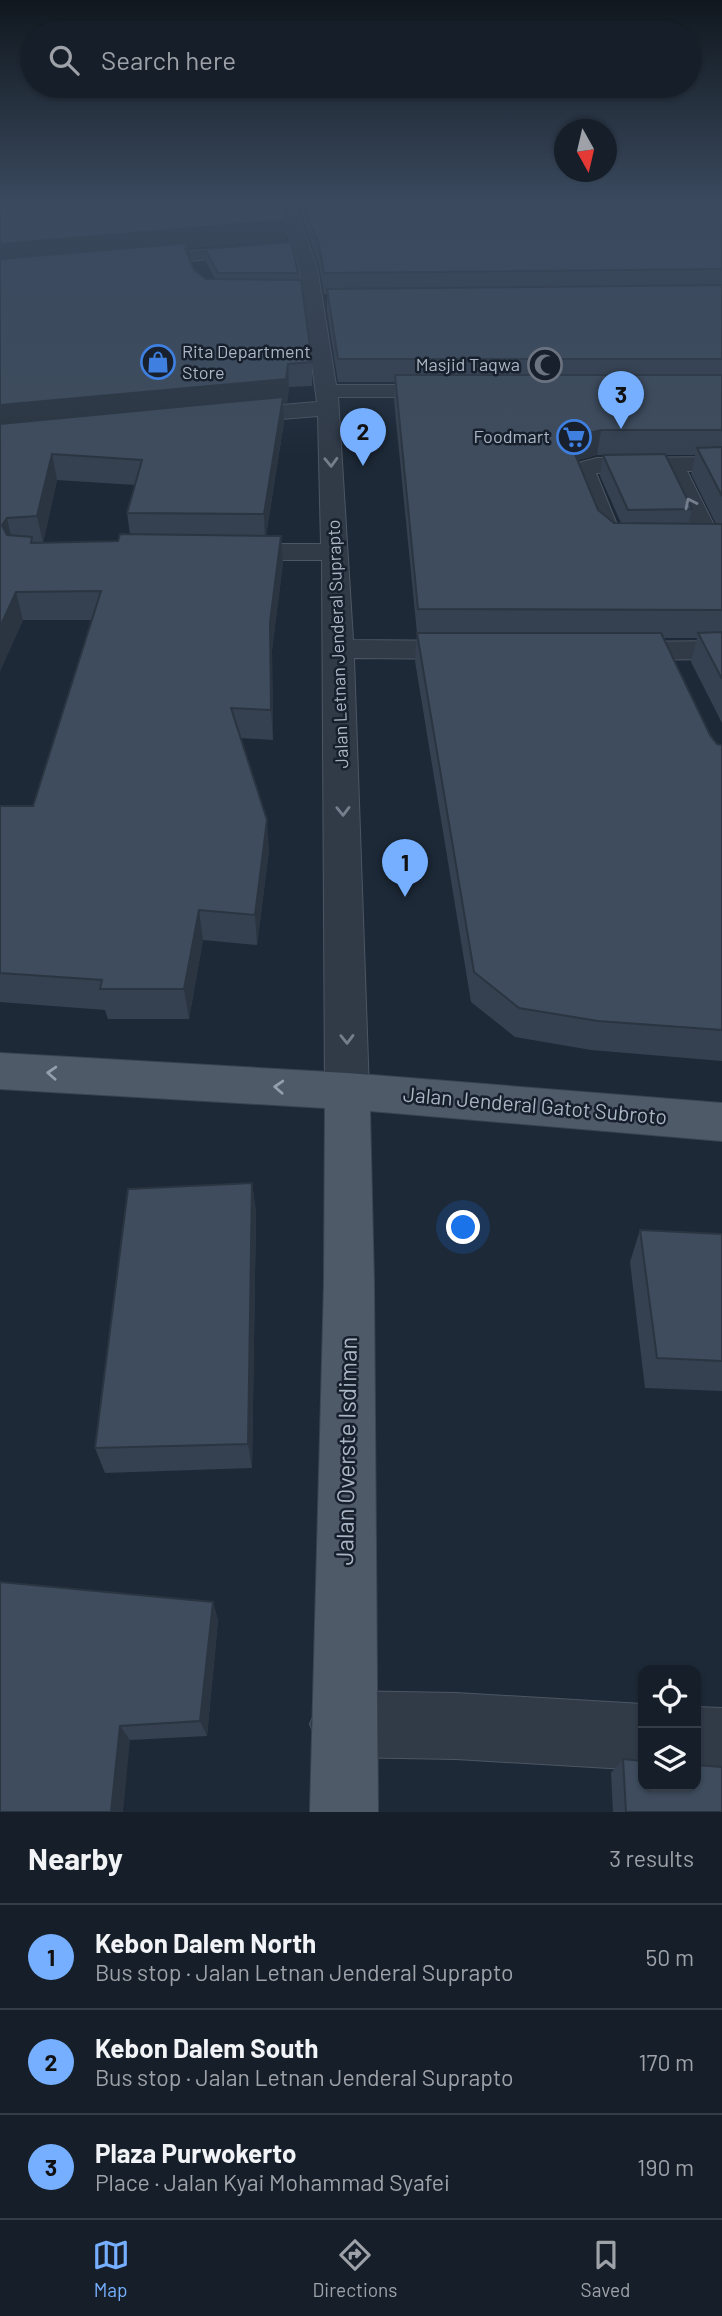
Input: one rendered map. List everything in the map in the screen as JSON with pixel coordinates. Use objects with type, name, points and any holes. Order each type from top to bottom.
[{"type":"main road","name":"Jalan Jenderal Gatot Subroto","points":[[0,1071],[347,1091],[722,1122]]},
{"type":"main road","name":"Jalan Overste Isdiman","points":[[344,1812],[349,1284],[347,1091]]},
{"type":"street","name":"Jalan Letnan Jenderal Suprapto","points":[[311,288],[328,400],[340,649],[347,1091]]},
{"type":"street","points":[[209,418],[328,400],[464,391]]},
{"type":"street","points":[[672,465],[715,541],[613,540],[583,474],[586,468],[597,465],[722,464]]},
{"type":"street","points":[[196,552],[335,552]]},
{"type":"street","points":[[340,649],[492,650]]},
{"type":"street","points":[[587,651],[675,664],[722,650]]},
{"type":"street","points":[[343,1724],[456,1726],[638,1737]]},
{"type":"street","points":[[701,1740],[722,1741]]},
{"type":"building","points":[[0,288],[302,288],[312,362],[288,364],[286,379],[0,405]]},
{"type":"building","points":[[722,288],[722,359],[338,359],[327,289]]},
{"type":"building","points":[[395,375],[722,375],[722,430],[601,430],[581,435],[572,447],[598,510],[614,523],[722,524],[722,610],[418,609]]},
{"type":"building","points":[[283,397],[264,514],[127,513],[142,460],[52,454],[37,516],[7,518],[2,525],[7,535],[32,537],[31,543],[118,541],[120,534],[281,536],[270,622],[271,710],[231,708],[267,820],[255,915],[199,910],[184,989],[100,989],[102,980],[0,973],[0,806],[33,806],[101,591],[16,592],[0,627],[0,424]]},
{"type":"building","points":[[722,447],[722,496],[697,448]]},
{"type":"building","points":[[665,454],[692,509],[628,510],[603,455]]},
{"type":"building","points":[[722,632],[722,679],[698,633]]},
{"type":"building","points":[[417,633],[661,633],[710,735],[717,744],[722,745],[722,1030],[598,1021],[519,1008],[474,972]]},
{"type":"building","points":[[252,1183],[248,1444],[95,1448],[128,1189]]},
{"type":"building","points":[[640,1230],[722,1234],[722,1361],[657,1358]]},
{"type":"building","points":[[0,1582],[213,1602],[200,1721],[120,1726],[111,1812],[0,1812]]},
{"type":"building","points":[[623,1759],[638,1760],[638,1791],[701,1791],[701,1765],[722,1767],[722,1812],[626,1812]]},
{"type":"place","name":"Rita Department Store","points":[[158,362]]},
{"type":"place","name":"Masjid Taqwa","points":[[545,365]]},
{"type":"place","name":"Plaza Purwokerto","points":[[621,429]]},
{"type":"place","name":"Foodmart","points":[[574,437]]},
{"type":"place","name":"Kebon Dalem South","points":[[363,466]]},
{"type":"place","name":"Kebon Dalem North","points":[[405,897]]}]
